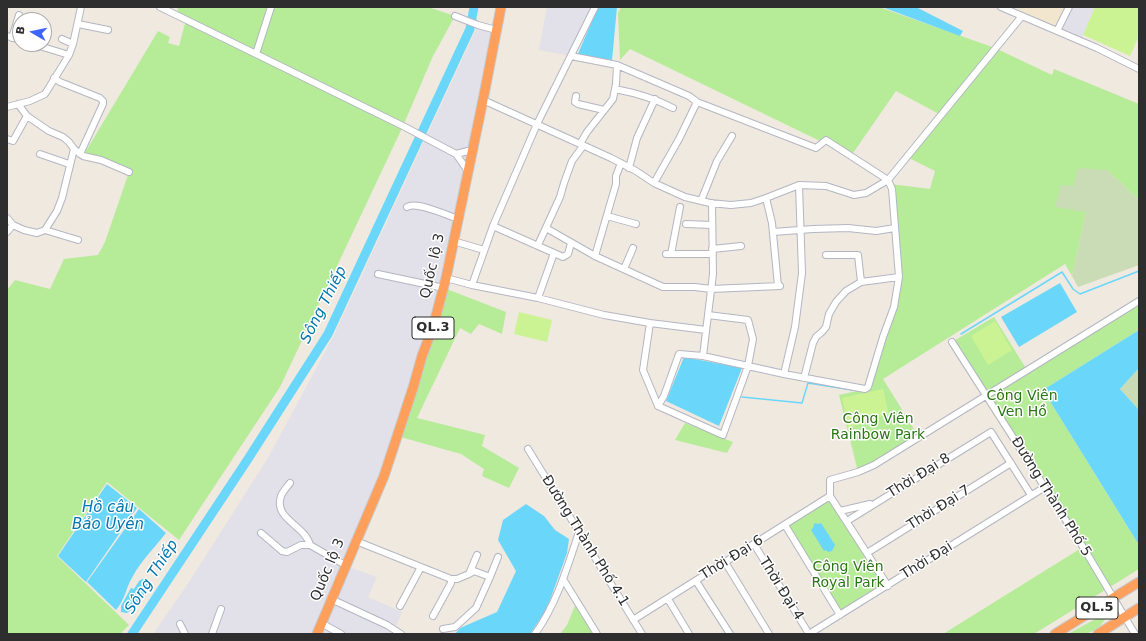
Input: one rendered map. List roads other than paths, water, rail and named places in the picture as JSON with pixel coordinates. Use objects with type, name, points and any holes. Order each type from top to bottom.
[{"type":"highway","name":"Quốc lộ 3","points":[[317,634],[384,476],[422,356],[433,327],[444,288],[483,100],[500,7]]},
{"type":"highway","name":"QL.5","points":[[1055,634],[1139,582]]},
{"type":"highway","name":"QL.5","points":[[1098,634],[1139,608]]},
{"type":"street","points":[[7,106],[30,102],[45,94],[69,55],[78,24],[81,7]]},
{"type":"street","points":[[160,7],[456,154],[468,171]]},
{"type":"street","points":[[256,54],[271,7]]},
{"type":"street","points":[[472,285],[493,226],[538,124],[595,7]]},
{"type":"street","points":[[1001,7],[1097,48],[1139,69]]},
{"type":"street","points":[[1057,31],[1069,7]]},
{"type":"street","points":[[483,100],[621,163],[654,183],[684,197],[712,203],[731,205],[766,198],[799,185],[826,186],[854,195],[866,193],[888,180],[1022,16]]},
{"type":"street","points":[[457,17],[478,26],[496,30]]},
{"type":"street","points":[[78,24],[108,30]]},
{"type":"street","points":[[62,39],[73,44]]},
{"type":"street","points":[[52,50],[69,55]]},
{"type":"street","points":[[571,56],[617,65],[689,96],[697,102],[816,148],[826,140],[888,180],[892,189],[899,277],[894,307],[868,387],[865,389],[784,374],[703,356],[679,354],[664,396],[658,406]]},
{"type":"street","points":[[538,245],[560,197],[572,161],[604,110],[613,99],[617,65]]},
{"type":"street","points":[[54,78],[60,82],[100,98],[103,101],[80,154]]},
{"type":"street","points":[[615,89],[655,99],[673,108]]},
{"type":"street","points":[[576,96],[575,102],[578,104],[604,110]]},
{"type":"street","points":[[630,168],[637,138],[655,99]]},
{"type":"street","points":[[654,183],[679,139],[697,102]]},
{"type":"street","points":[[18,104],[27,116],[49,131],[63,137],[80,154],[101,160],[129,172]]},
{"type":"street","points":[[7,139],[13,141],[27,116]]},
{"type":"street","points":[[701,201],[717,161],[732,136]]},
{"type":"street","points":[[7,218],[13,225],[32,233],[42,232],[45,230],[57,211],[62,198],[69,164],[74,149]]},
{"type":"street","points":[[456,154],[472,150]]},
{"type":"street","points":[[40,154],[69,164]]},
{"type":"street","points":[[595,256],[616,184],[616,176],[621,163]]},
{"type":"street","points":[[784,374],[795,327],[802,273],[799,185]]},
{"type":"street","points":[[546,228],[595,256],[663,287],[695,287],[711,289],[779,286],[773,232],[766,198]]},
{"type":"street","points":[[703,356],[713,274],[712,203]]},
{"type":"street","points":[[407,207],[409,205],[417,205],[458,219]]},
{"type":"street","points":[[680,207],[668,254],[712,252],[741,246]]},
{"type":"street","points":[[607,216],[636,224]]},
{"type":"street","points":[[686,224],[712,225]]},
{"type":"street","points":[[7,232],[13,225]]},
{"type":"street","points":[[493,226],[565,257],[568,254],[571,243]]},
{"type":"street","points":[[773,232],[848,228],[876,231],[895,228]]},
{"type":"street","points":[[45,230],[78,240]]},
{"type":"street","points":[[453,241],[484,250]]},
{"type":"street","points":[[624,269],[633,248]]},
{"type":"street","points":[[538,298],[554,253]]},
{"type":"street","points":[[826,255],[858,255],[861,282]]},
{"type":"street","points":[[378,274],[444,288]]},
{"type":"street","points":[[804,378],[813,343],[816,337],[826,327],[836,302],[846,291],[861,282],[899,277]]},
{"type":"street","points":[[446,278],[472,285],[538,298],[604,315],[650,323],[706,330]]},
{"type":"street","points":[[888,586],[830,496],[830,480],[858,472],[874,465],[1139,301]]},
{"type":"street","points":[[650,323],[643,370],[658,406],[722,435],[748,366],[753,339],[748,320],[708,315]]},
{"type":"street","name":"Đường Thành Phố 5","points":[[952,342],[1045,487],[1135,634]]},
{"type":"street","name":"Thời Đại 8","points":[[847,521],[991,432],[1011,463]]},
{"type":"street","name":"Đường Thành Phố 4.1","points":[[528,449],[642,634]]},
{"type":"street","points":[[1011,463],[1031,495]]},
{"type":"street","name":"Thời Đại 7","points":[[867,553],[1011,463]]},
{"type":"street","points":[[290,483],[281,496],[281,509],[284,515],[305,534],[310,545]]},
{"type":"street","name":"Thời Đại","points":[[809,634],[1045,487]]},
{"type":"street","name":"Thời Đại 6","points":[[633,620],[830,496]]},
{"type":"street","points":[[840,511],[876,503]]},
{"type":"street","points":[[785,524],[840,615]]},
{"type":"street","points":[[535,634],[547,617],[564,579],[579,532]]},
{"type":"street","points":[[261,533],[282,551],[287,552],[301,545],[310,545],[345,565]]},
{"type":"street","points":[[356,541],[451,579],[457,579],[474,571],[490,577]]},
{"type":"street","name":"Thời Đại 4","points":[[754,544],[809,634]]},
{"type":"street","points":[[470,574],[477,555]]},
{"type":"street","points":[[443,629],[455,627],[476,608],[498,557]]},
{"type":"street","points":[[725,562],[769,634]]},
{"type":"street","points":[[400,606],[421,567]]},
{"type":"street","points":[[433,616],[451,583],[451,579]]},
{"type":"street","points":[[564,579],[597,634]]},
{"type":"street","points":[[696,581],[730,634]]},
{"type":"street","points":[[668,598],[689,634]]},
{"type":"street","points":[[331,599],[388,625],[401,634]]},
{"type":"street","points":[[212,634],[220,609]]},
{"type":"street","points":[[321,623],[341,634]]},
{"type":"street","points":[[180,624],[185,634]]},
{"type":"water","points":[[598,7],[617,7],[612,60],[577,56]]},
{"type":"water","points":[[882,7],[916,7],[963,31],[960,36]]},
{"type":"water","points":[[1060,283],[1077,312],[1019,347],[1001,317]]},
{"type":"water","points":[[1139,330],[1139,368],[1120,389],[1139,410],[1139,545],[1043,390]]},
{"type":"water","points":[[684,357],[742,368],[719,426],[666,401]]},
{"type":"water","name":"Hồ câu Bảo Uyên","points":[[107,484],[137,508],[86,582],[58,556]]},
{"type":"water","points":[[526,504],[544,516],[555,530],[569,539],[567,553],[544,613],[530,634],[455,634],[460,628],[497,612],[516,571],[498,540],[503,520]]},
{"type":"water","points":[[139,509],[166,533],[136,571],[116,610],[87,582]]},
{"type":"water","points":[[815,523],[821,523],[835,545],[832,551],[824,551],[811,530]]},
{"type":"water","points":[[142,579],[148,580],[148,585],[142,599],[127,613],[121,612],[121,606],[131,588],[134,589]]},
{"type":"waterway","name":"Sông Thiếp","points":[[132,634],[248,459],[328,334],[470,29],[474,7]]},
{"type":"waterway","points":[[961,334],[1062,272],[1073,289],[1080,294],[1139,271]]},
{"type":"waterway","points":[[742,397],[802,403],[808,383],[852,390]]},
{"type":"park label","name":"Công Viên Ven Hồ","points":[[1022,404]]},
{"type":"park label","name":"Công Viên Rainbow Park","points":[[878,428]]},
{"type":"park label","name":"Công Viên Royal Park","points":[[848,576]]}]
